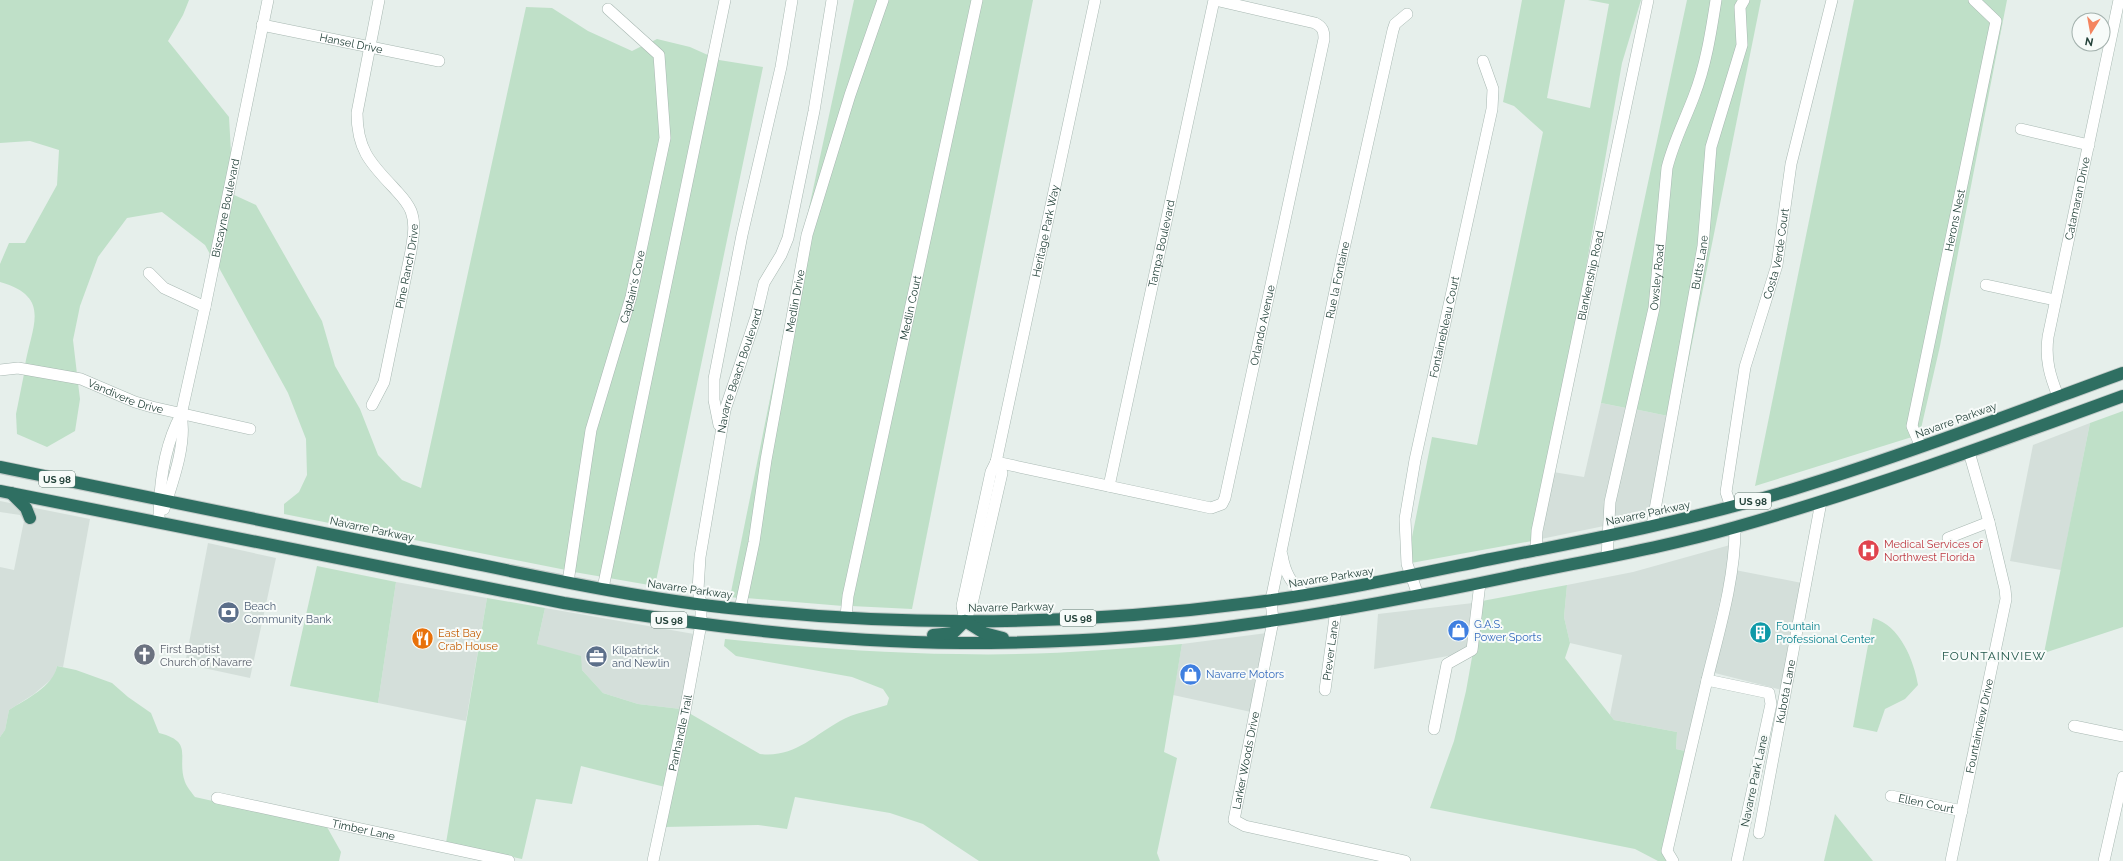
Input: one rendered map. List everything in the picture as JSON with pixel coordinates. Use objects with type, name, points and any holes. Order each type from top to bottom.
[{"type":"highway","name":"Navarre Parkway","points":[[0,468],[568,582],[701,604],[740,609],[846,616],[965,621],[1029,621],[1107,617],[1187,610],[1271,600],[1412,576],[1652,526],[1731,507],[1796,489],[1921,447],[2123,373]]},
{"type":"highway","name":"US 98","points":[[5,492],[564,603],[701,624],[774,631],[933,642],[1028,642],[1129,636],[1273,621],[1418,595],[1607,557],[1735,528],[1821,502],[1969,452],[2123,396]]},
{"type":"highway","points":[[5,492],[26,508],[30,518],[36,510],[54,501]]},
{"type":"highway","points":[[774,631],[810,629],[947,635],[953,633],[965,621],[974,628],[997,637],[1028,642]]},
{"type":"street","name":"Biscayne Boulevard","points":[[159,522],[163,500],[173,481],[183,428],[181,414],[205,307],[268,0]]},
{"type":"street","name":"Pine Ranch Drive","points":[[372,405],[384,382],[412,251],[414,230],[413,220],[407,202],[368,160],[358,136],[357,113],[368,46],[379,0]]},
{"type":"street","points":[[602,588],[725,0]]},
{"type":"street","name":"Navarre Beach Boulevard","points":[[720,432],[714,400],[714,379],[742,235],[781,67],[792,0]]},
{"type":"street","name":"Navarre Beach Boulevard","points":[[720,432],[731,388],[756,317],[764,283],[781,255],[788,238],[814,111],[832,0]]},
{"type":"street","name":"Medlin Drive","points":[[740,609],[754,542],[766,460],[807,236],[850,95],[883,0]]},
{"type":"street","name":"Medlin Court","points":[[846,616],[848,596],[977,0]]},
{"type":"street","name":"Heritage Park Way","points":[[965,621],[962,606],[991,472],[996,462],[1095,0]]},
{"type":"street","name":"Orlando Avenue","points":[[996,462],[1211,508],[1222,504],[1225,498],[1324,39],[1324,31],[1315,23],[1214,0]]},
{"type":"street","name":"Tampa Boulevard","points":[[1109,486],[1214,0]]},
{"type":"street","name":"Blankenship Road","points":[[1536,550],[1537,531],[1648,0]]},
{"type":"street","name":"Owsley Road","points":[[1607,557],[1610,502],[1654,308],[1667,168],[1673,147],[1695,95],[1704,64],[1716,0]]},
{"type":"street","name":"Butts Lane","points":[[1652,526],[1703,246],[1711,147],[1742,45],[1740,7],[1744,0]]},
{"type":"street","name":"Costa Verde Court","points":[[1731,507],[1726,492],[1745,367],[1777,265],[1791,164],[1832,0]]},
{"type":"street","name":"Herons Nest","points":[[1921,447],[1912,426],[1996,21],[1974,0]]},
{"type":"street","name":"Catamaran Drive","points":[[2058,396],[2049,374],[2046,352],[2055,300],[2119,0]]},
{"type":"street","name":"Captain's Cove","points":[[568,582],[591,430],[631,297],[666,138],[659,55],[608,9]]},
{"type":"street","name":"Rue la Fontaine","points":[[1273,621],[1271,600],[1341,262],[1393,30],[1395,24],[1407,14]]},
{"type":"street","name":"Hansel Drive","points":[[262,25],[439,61]]},
{"type":"street","name":"Fontainebleau Court","points":[[1418,595],[1407,564],[1405,519],[1416,460],[1493,99],[1491,80],[1483,61]]},
{"type":"street","points":[[2021,129],[2089,145]]},
{"type":"street","points":[[149,273],[164,288],[205,307]]},
{"type":"street","points":[[1986,286],[2055,300]]},
{"type":"street","name":"Vandivere Drive","points":[[0,370],[18,368],[81,379],[135,402],[250,430]]},
{"type":"street","name":"Panhandle Trail","points":[[653,861],[685,711],[701,624],[701,604],[698,590],[700,558],[720,432]]},
{"type":"street","name":"Fountainview Drive","points":[[1951,861],[2006,599],[2006,589],[1990,522],[1969,452]]},
{"type":"street","name":"Kubota Lane","points":[[1759,833],[1821,502]]},
{"type":"street","points":[[1948,538],[1990,522]]},
{"type":"street","points":[[1673,861],[1667,851],[1730,577],[1735,550],[1735,528]]},
{"type":"street","name":"Rue la Fontaine","points":[[1281,553],[1284,569],[1292,583],[1305,594]]},
{"type":"street","points":[[1434,729],[1447,664],[1472,650],[1480,583]]},
{"type":"street","name":"Prever Lane","points":[[1325,690],[1336,610]]},
{"type":"street","name":"Larker Woods Drive","points":[[1273,621],[1234,816],[1235,822],[1245,826],[1405,861]]},
{"type":"street","name":"Navarre Park Lane","points":[[1707,680],[1769,693],[1771,704],[1737,861]]},
{"type":"street","points":[[2074,726],[2123,736]]},
{"type":"street","points":[[2104,861],[2123,778]]},
{"type":"street","name":"Ellen Court","points":[[1891,796],[1962,811]]},
{"type":"street","name":"Timber Lane","points":[[217,798],[509,861]]},
{"type":"shaded area","points":[[1601,403],[1626,408],[1604,526],[1541,539],[1553,472],[1584,477]]},
{"type":"shaded area","points":[[1634,409],[1668,416],[1650,514],[1613,524],[1614,502]]},
{"type":"shaded area","points":[[2090,423],[2061,570],[2010,561],[2033,445]]},
{"type":"shaded area","points":[[0,501],[90,519],[63,667],[57,666],[54,677],[34,694],[9,710],[5,730],[0,737],[0,567],[14,570],[24,521],[20,515],[0,512]]},
{"type":"shaded area","points":[[208,543],[276,558],[250,678],[185,664]]},
{"type":"shaded area","points":[[1730,545],[1728,566],[1685,751],[1676,749],[1677,732],[1614,720],[1610,715],[1622,655],[1570,643],[1564,617],[1567,585],[1633,572]]},
{"type":"shaded area","points":[[1735,570],[1802,583],[1782,690],[1711,672]]},
{"type":"shaded area","points":[[396,582],[487,598],[466,721],[378,703]]},
{"type":"shaded area","points":[[1473,603],[1468,647],[1454,655],[1374,669],[1378,614]]},
{"type":"shaded area","points":[[545,608],[694,634],[681,709],[638,704],[603,693],[582,670],[580,661],[537,644]]},
{"type":"shaded area","points":[[1267,633],[1251,712],[1173,695],[1182,644]]},
{"type":"green space","points":[[0,0],[189,0],[183,15],[168,41],[229,117],[231,153],[211,256],[205,245],[162,212],[127,218],[98,257],[80,306],[73,340],[77,374],[25,365],[34,325],[35,314],[33,304],[27,296],[16,288],[0,282],[0,264],[9,243],[25,243],[57,185],[59,150],[30,141],[0,143]]},
{"type":"green space","points":[[854,0],[879,0],[804,231]]},
{"type":"green space","points":[[887,0],[973,0],[843,606],[746,598],[811,237],[854,96]]},
{"type":"green space","points":[[982,0],[1033,0],[912,609],[851,606]]},
{"type":"green space","points":[[1522,0],[1565,0],[1547,98],[1590,108],[1609,4],[1588,0],[1641,0],[1622,63],[1575,330],[1532,541],[1411,563],[1410,547],[1432,437],[1477,445],[1543,132],[1514,106],[1503,102]]},
{"type":"green space","points":[[1687,0],[1712,0],[1704,44],[1691,94],[1669,145],[1650,307],[1626,408],[1601,403]]},
{"type":"green space","points":[[1721,0],[1739,0],[1737,45],[1707,147],[1699,246],[1668,416],[1634,409],[1671,169]]},
{"type":"green space","points":[[1749,0],[1761,0],[1676,418],[1715,148],[1745,47],[1744,8]]},
{"type":"green space","points":[[1854,0],[1968,0],[1991,23],[1912,437],[1755,486]]},
{"type":"green space","points":[[1981,0],[2007,0],[1940,346],[1920,433],[1917,425],[2000,22]]},
{"type":"green space","points":[[526,7],[552,8],[588,31],[632,51],[642,46],[655,58],[661,138],[627,295],[587,429],[566,570],[284,514],[284,504],[299,492],[307,475],[306,439],[288,393],[218,266],[232,194],[256,205],[322,321],[335,366],[360,409],[378,455],[402,480],[421,488]]},
{"type":"green space","points":[[657,39],[690,47],[719,60],[763,67],[655,586],[574,572],[595,431],[669,139],[651,42]]},
{"type":"green space","points":[[801,245],[750,542],[738,598],[730,597]]},
{"type":"green space","points":[[24,374],[78,383],[80,399],[75,431],[47,447],[17,434],[16,414]]},
{"type":"green space","points":[[2123,411],[2123,627],[2044,653],[2090,423]]},
{"type":"green space","points":[[317,566],[396,582],[378,703],[290,686]]},
{"type":"green space","points":[[1567,585],[1564,617],[1570,643],[1565,658],[1614,720],[1677,732],[1676,749],[1685,751],[1667,861],[1658,861],[1635,849],[1430,808],[1454,741],[1466,691],[1482,601]]},
{"type":"green space","points":[[487,598],[545,608],[537,644],[581,656],[582,670],[603,693],[638,704],[681,709],[665,787],[581,766],[572,804],[536,799],[522,859],[446,843]]},
{"type":"green space","points":[[1873,618],[1883,622],[1898,636],[1909,655],[1918,685],[1905,699],[1885,709],[1877,732],[1853,727]]},
{"type":"green space","points":[[725,639],[871,651],[986,654],[1070,652],[1182,644],[1164,752],[1177,758],[1157,853],[1160,861],[979,861],[923,824],[890,813],[795,797],[787,829],[758,825],[664,827],[689,713],[760,754],[772,754],[783,753],[803,745],[845,718],[887,705],[889,698],[883,689],[852,677],[736,656],[724,646]]},
{"type":"green space","points":[[57,666],[76,670],[112,683],[128,697],[151,713],[159,733],[177,741],[181,746],[185,782],[195,797],[327,827],[341,852],[339,861],[0,861],[0,737],[5,730],[9,710],[31,697],[45,686],[50,680]]},
{"type":"green space","points":[[1835,814],[1873,861],[1824,861]]},
{"type":"place","name":"Medical Services of Northwest Florida","points":[[1869,550]]},
{"type":"place","name":"Beach Community Bank","points":[[229,612]]},
{"type":"place","name":"G.A.S. Power Sports","points":[[1459,630]]},
{"type":"place","name":"Fountain Professional Center","points":[[1760,632]]},
{"type":"place","name":"East Bay Crab House","points":[[423,639]]},
{"type":"place","name":"First Baptist Church of Navarre","points":[[144,655]]},
{"type":"place","name":"Kilpatrick and Newlin","points":[[596,656]]},
{"type":"place","name":"Navarre Motors","points":[[1190,674]]},
{"type":"district","name":"FOUNTAINVIEW","points":[[1994,656]]}]
